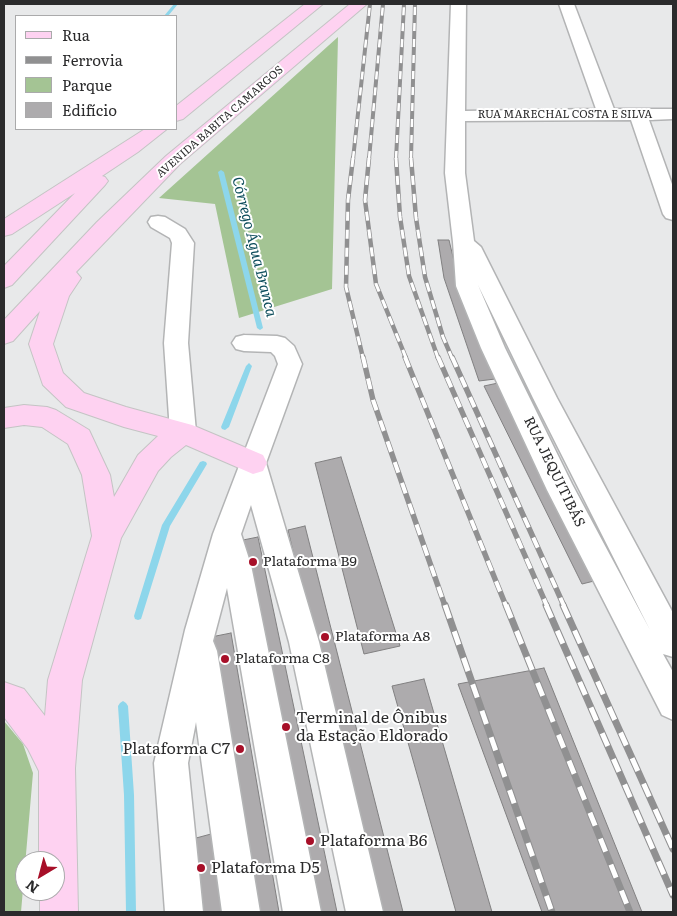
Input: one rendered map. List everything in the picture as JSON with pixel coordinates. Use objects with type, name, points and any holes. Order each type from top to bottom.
[{"type":"main road","points":[[178,112],[314,4]]},
{"type":"main road","name":"AVENIDA BABITA CAMARGOS","points":[[4,335],[105,227],[173,160],[359,4]]},
{"type":"main road","points":[[4,228],[131,148],[156,130]]},
{"type":"main road","points":[[4,280],[34,245],[131,148]]},
{"type":"main road","points":[[105,227],[58,294],[42,344],[52,378],[75,400],[124,417],[183,432],[253,463]]},
{"type":"main road","points":[[4,418],[24,415],[47,418],[79,437],[96,475],[107,536]]},
{"type":"main road","points":[[59,912],[57,768],[65,680],[107,536],[148,463],[161,449],[183,432]]},
{"type":"main road","points":[[4,698],[12,701],[40,737],[57,768]]},
{"type":"street","name":"RUA JEQUITIBÁS","points":[[458,4],[455,173],[467,286],[493,348],[561,490],[673,704]]},
{"type":"street","points":[[566,4],[607,116]]},
{"type":"street","name":"RUA MARECHAL COSTA E SILVA","points":[[456,116],[673,114]]},
{"type":"street","points":[[638,115],[673,214]]},
{"type":"street","name":"RUA JEQUITIBÁS","points":[[462,231],[541,389],[673,643]]},
{"type":"street","points":[[184,912],[171,764],[200,630],[227,534],[290,364],[286,352],[277,344],[244,343]]},
{"type":"street","points":[[253,463],[304,642],[365,912]]},
{"type":"street","points":[[227,534],[236,565],[302,912]]},
{"type":"street","points":[[200,630],[241,912]]},
{"type":"lane","points":[[158,222],[178,234],[183,243],[176,343],[183,432]]},
{"type":"green space","points":[[338,37],[332,289],[239,318],[215,204],[159,198]]},
{"type":"green space","points":[[4,721],[23,744],[33,773],[26,851],[15,851],[15,901],[22,901],[21,912],[4,912]]},
{"type":"building","points":[[438,240],[449,240],[458,278],[495,379],[479,381],[444,278]]},
{"type":"building","points":[[498,383],[598,580],[582,584],[484,386]]},
{"type":"building","points":[[341,457],[400,646],[364,654],[315,463]]},
{"type":"building","name":"Terminal de Ônibus da Estação Eldorado","points":[[305,526],[403,912],[379,912],[288,530]]},
{"type":"building","name":"Terminal de Ônibus da Estação Eldorado","points":[[258,537],[337,912],[310,912],[238,541]]},
{"type":"building","points":[[231,633],[279,912],[254,912],[211,637]]},
{"type":"building","points":[[544,668],[642,912],[542,912],[458,684]]},
{"type":"building","points":[[424,679],[492,912],[456,912],[392,686]]},
{"type":"building","points":[[211,834],[222,912],[194,912],[185,841]]},
{"type":"waterway","name":"Córrego Água Branca","points":[[167,15],[176,4]]},
{"type":"waterway","name":"Córrego Água Branca","points":[[221,172],[260,328]]},
{"type":"waterway","name":"Córrego Água Branca","points":[[225,427],[249,366]]},
{"type":"waterway","name":"Córrego Água Branca","points":[[138,616],[166,525],[203,464]]},
{"type":"waterway","points":[[123,706],[129,795],[131,912]]},
{"type":"railway","points":[[353,159],[370,4]]},
{"type":"railway","points":[[369,159],[383,4]]},
{"type":"railway","points":[[396,158],[404,4]]},
{"type":"railway","points":[[411,158],[415,4]]},
{"type":"railway","points":[[353,158],[348,200],[346,287],[363,358]]},
{"type":"railway","points":[[369,158],[365,200],[376,284],[406,358]]},
{"type":"railway","points":[[396,158],[400,217],[409,276],[438,358]]},
{"type":"railway","points":[[411,158],[416,218],[425,277],[443,337],[452,358]]},
{"type":"railway","points":[[363,357],[373,400],[445,606]]},
{"type":"railway","points":[[405,357],[506,606]]},
{"type":"railway","points":[[438,357],[547,606]]},
{"type":"railway","points":[[452,357],[564,606]]},
{"type":"railway","points":[[445,605],[552,912]]},
{"type":"railway","points":[[506,605],[630,912]]},
{"type":"railway","points":[[546,605],[673,895]]},
{"type":"railway","points":[[563,605],[673,849]]},
{"type":"place","name":"Plataforma B9","points":[[253,562]]},
{"type":"place","name":"Plataforma A8","points":[[325,637]]},
{"type":"place","name":"Plataforma C8","points":[[225,659]]},
{"type":"place","name":"Terminal de Ônibus da Estação Eldorado","points":[[286,727]]},
{"type":"place","name":"Plataforma C7","points":[[240,749]]},
{"type":"place","name":"Plataforma B6","points":[[310,841]]},
{"type":"place","name":"Plataforma D5","points":[[201,868]]}]
